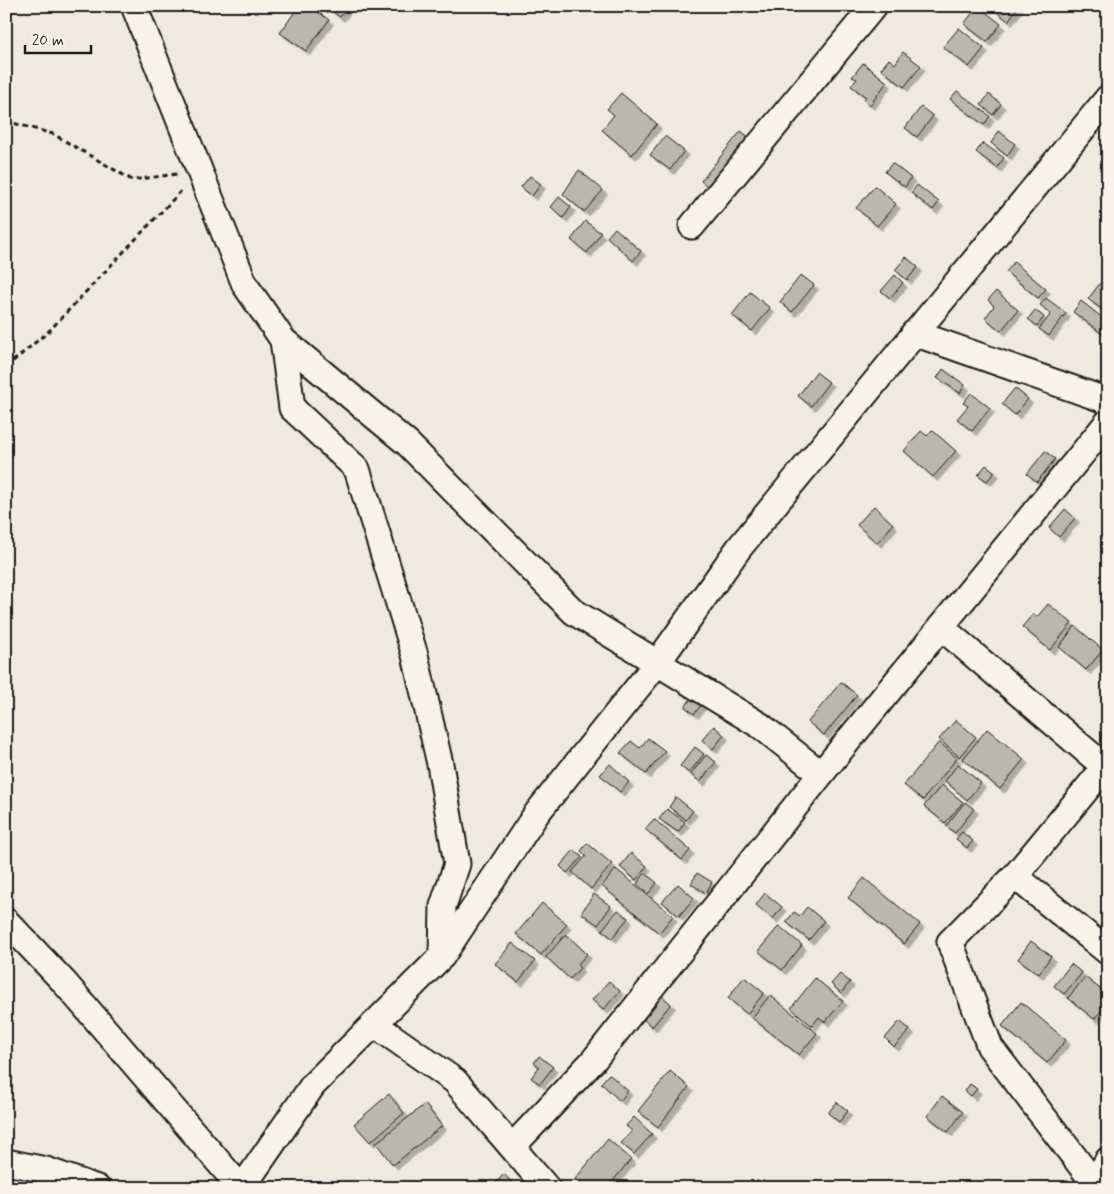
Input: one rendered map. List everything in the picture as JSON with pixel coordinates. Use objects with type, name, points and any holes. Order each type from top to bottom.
[{"type":"street","points":[[134,6],[245,286],[282,340],[408,444],[574,612],[761,726],[821,774]]},
{"type":"street","points":[[692,226],[874,6]]},
{"type":"street","points":[[6,921],[64,982],[241,1188],[313,1085],[442,956],[537,813],[658,662],[739,548],[1108,98]]},
{"type":"street","points":[[914,333],[1108,401]]},
{"type":"street","points":[[282,340],[292,408],[357,469],[415,655],[440,764],[457,864],[442,906],[442,956]]},
{"type":"street","points":[[512,1147],[593,1061],[821,774],[1108,422]]},
{"type":"street","points":[[941,627],[1107,766],[1015,876],[950,942],[990,1047],[1096,1186],[1108,1160]]},
{"type":"street","points":[[1015,876],[1108,952]]},
{"type":"street","points":[[374,1024],[455,1081],[547,1188]]},
{"type":"street","points":[[6,1162],[46,1170],[97,1188]]},
{"type":"path","points":[[6,121],[53,134],[132,180],[199,171]]},
{"type":"path","points":[[6,367],[48,332],[199,171]]},
{"type":"building","points":[[299,6],[310,6],[329,20],[306,51],[280,33]]},
{"type":"building","points":[[331,6],[348,6],[340,17],[329,9]]},
{"type":"building","points":[[978,6],[1001,24],[987,42],[964,24]]},
{"type":"building","points":[[990,6],[1019,6],[1008,21]]},
{"type":"building","points":[[959,28],[984,48],[969,67],[943,47]]},
{"type":"building","points":[[903,52],[921,66],[904,87],[881,69],[889,59],[895,64]]},
{"type":"building","points":[[863,63],[887,82],[870,105],[863,100],[866,97],[851,86],[857,79],[852,77]]},
{"type":"building","points":[[957,91],[990,116],[984,125],[950,99]]},
{"type":"building","points":[[621,93],[657,124],[632,155],[602,130],[614,115],[607,109]]},
{"type":"building","points":[[989,94],[1001,104],[993,115],[981,105]]},
{"type":"building","points":[[921,107],[933,116],[917,137],[905,128]]},
{"type":"building","points":[[741,131],[750,138],[711,189],[701,181]]},
{"type":"building","points":[[999,131],[1015,144],[1007,156],[991,143]]},
{"type":"building","points":[[665,136],[684,151],[670,170],[650,155]]},
{"type":"building","points":[[983,143],[1004,158],[997,168],[976,152]]},
{"type":"building","points":[[892,163],[911,178],[905,187],[885,172]]},
{"type":"building","points":[[579,170],[603,190],[584,212],[563,194]]},
{"type":"building","points":[[530,176],[541,184],[532,196],[521,187]]},
{"type":"building","points":[[917,185],[939,202],[933,210],[911,193]]},
{"type":"building","points":[[875,186],[896,204],[877,226],[856,208]]},
{"type":"building","points":[[559,197],[571,207],[563,218],[551,207]]},
{"type":"building","points":[[585,221],[601,233],[587,253],[571,240]]},
{"type":"building","points":[[615,228],[641,251],[633,261],[607,237]]},
{"type":"building","points":[[906,257],[918,267],[907,280],[895,270]]},
{"type":"building","points":[[1014,262],[1046,289],[1038,298],[1006,272]]},
{"type":"building","points":[[1108,273],[1108,314],[1088,299]]},
{"type":"building","points":[[801,275],[814,285],[792,312],[780,302]]},
{"type":"building","points":[[895,275],[903,283],[890,298],[881,291]]},
{"type":"building","points":[[996,291],[1018,310],[1001,331],[985,318],[994,306],[988,300]]},
{"type":"building","points":[[750,292],[770,308],[752,331],[732,315]]},
{"type":"building","points":[[1046,298],[1066,313],[1049,336],[1039,329],[1051,314],[1040,305]]},
{"type":"building","points":[[1081,301],[1108,322],[1108,338],[1073,312]]},
{"type":"building","points":[[1035,310],[1044,317],[1037,326],[1028,319]]},
{"type":"building","points":[[943,369],[965,385],[960,393],[937,378]]},
{"type":"building","points":[[816,372],[829,382],[811,406],[798,396]]},
{"type":"building","points":[[1015,388],[1028,399],[1015,415],[1002,404]]},
{"type":"building","points":[[971,393],[990,408],[972,431],[957,419],[968,406],[963,403]]},
{"type":"building","points":[[932,430],[956,451],[933,477],[904,451],[921,431],[927,436]]},
{"type":"building","points":[[1045,451],[1055,459],[1037,482],[1027,474]]},
{"type":"building","points":[[986,465],[995,472],[987,481],[978,475]]},
{"type":"building","points":[[874,506],[893,524],[877,543],[857,525]]},
{"type":"building","points":[[1065,509],[1075,518],[1059,537],[1049,528]]},
{"type":"building","points":[[1048,604],[1072,623],[1050,650],[1022,627],[1033,614],[1037,617]]},
{"type":"building","points":[[1075,626],[1103,650],[1086,670],[1059,647]]},
{"type":"building","points":[[841,682],[857,695],[824,735],[808,722]]},
{"type":"building","points":[[692,697],[702,704],[694,714],[685,707]]},
{"type":"building","points":[[956,720],[976,737],[959,757],[939,739]]},
{"type":"building","points":[[714,726],[724,735],[713,749],[702,740]]},
{"type":"building","points":[[987,729],[1024,759],[1000,789],[963,759]]},
{"type":"building","points":[[648,738],[665,751],[646,774],[620,753],[631,741],[640,748]]},
{"type":"building","points":[[939,742],[957,758],[923,800],[904,785]]},
{"type":"building","points":[[695,747],[704,754],[689,773],[680,766]]},
{"type":"building","points":[[706,755],[716,762],[700,782],[691,774]]},
{"type":"building","points":[[610,764],[629,782],[620,792],[600,775]]},
{"type":"building","points":[[958,764],[981,783],[967,800],[945,781]]},
{"type":"building","points":[[942,785],[963,802],[945,823],[924,806]]},
{"type":"building","points":[[676,797],[693,811],[686,820],[669,807]]},
{"type":"building","points":[[965,802],[974,809],[955,833],[946,826]]},
{"type":"building","points":[[667,809],[685,822],[678,832],[659,819]]},
{"type":"building","points":[[654,819],[690,850],[682,860],[645,829]]},
{"type":"building","points":[[962,832],[973,841],[967,848],[956,839]]},
{"type":"building","points":[[587,843],[612,864],[591,889],[572,872],[586,856],[581,851]]},
{"type":"building","points":[[574,850],[582,857],[567,873],[560,866]]},
{"type":"building","points":[[631,853],[647,866],[636,880],[620,867]]},
{"type":"building","points":[[616,869],[673,916],[659,933],[602,886]]},
{"type":"building","points":[[645,873],[657,883],[648,894],[637,884]]},
{"type":"building","points":[[697,873],[712,882],[706,893],[691,884]]},
{"type":"building","points":[[864,878],[920,924],[904,944],[848,898]]},
{"type":"building","points":[[678,884],[694,898],[679,916],[662,902]]},
{"type":"building","points":[[765,893],[782,907],[773,919],[756,905]]},
{"type":"building","points":[[594,894],[611,906],[598,925],[581,913]]},
{"type":"building","points":[[542,903],[567,924],[541,955],[516,934]]},
{"type":"building","points":[[807,907],[824,921],[809,940],[786,922],[794,912],[800,916]]},
{"type":"building","points":[[618,910],[628,918],[612,938],[602,930]]},
{"type":"building","points":[[779,926],[802,945],[782,970],[758,951]]},
{"type":"building","points":[[566,934],[587,954],[577,965],[580,968],[570,979],[546,957]]},
{"type":"building","points":[[1031,941],[1051,956],[1039,974],[1018,959]]},
{"type":"building","points":[[512,943],[535,961],[518,982],[495,964]]},
{"type":"building","points":[[1071,964],[1082,973],[1064,994],[1054,986]]},
{"type":"building","points":[[840,974],[850,982],[841,993],[831,984]]},
{"type":"building","points":[[744,977],[764,993],[747,1014],[728,998]]},
{"type":"building","points":[[1085,977],[1108,995],[1108,1003],[1094,1019],[1068,998]]},
{"type":"building","points":[[815,978],[843,1001],[825,1022],[819,1017],[812,1026],[791,1008]]},
{"type":"building","points":[[609,981],[620,991],[603,1010],[592,1000]]},
{"type":"building","points":[[661,995],[671,1004],[652,1027],[642,1018]]},
{"type":"building","points":[[770,995],[817,1033],[799,1055],[752,1018]]},
{"type":"building","points":[[1021,1002],[1066,1040],[1047,1063],[1002,1026]]},
{"type":"building","points":[[900,1021],[910,1030],[894,1047],[885,1038]]},
{"type":"building","points":[[539,1056],[553,1067],[540,1084],[531,1078],[539,1067],[534,1063]]},
{"type":"building","points":[[670,1071],[689,1087],[658,1127],[638,1111]]},
{"type":"building","points":[[609,1074],[628,1091],[620,1101],[601,1083]]},
{"type":"building","points":[[970,1084],[977,1089],[971,1096],[965,1091]]},
{"type":"building","points":[[389,1094],[404,1113],[370,1142],[354,1124]]},
{"type":"building","points":[[942,1096],[963,1112],[948,1132],[927,1116]]},
{"type":"building","points":[[837,1102],[848,1111],[839,1122],[828,1113]]},
{"type":"building","points":[[425,1104],[442,1126],[393,1165],[376,1143]]},
{"type":"building","points":[[634,1117],[652,1134],[634,1154],[621,1143],[632,1131],[626,1126]]},
{"type":"building","points":[[608,1139],[631,1159],[607,1188],[585,1188],[575,1179]]},
{"type":"building","points":[[504,1174],[513,1184],[509,1188],[491,1188]]}]
